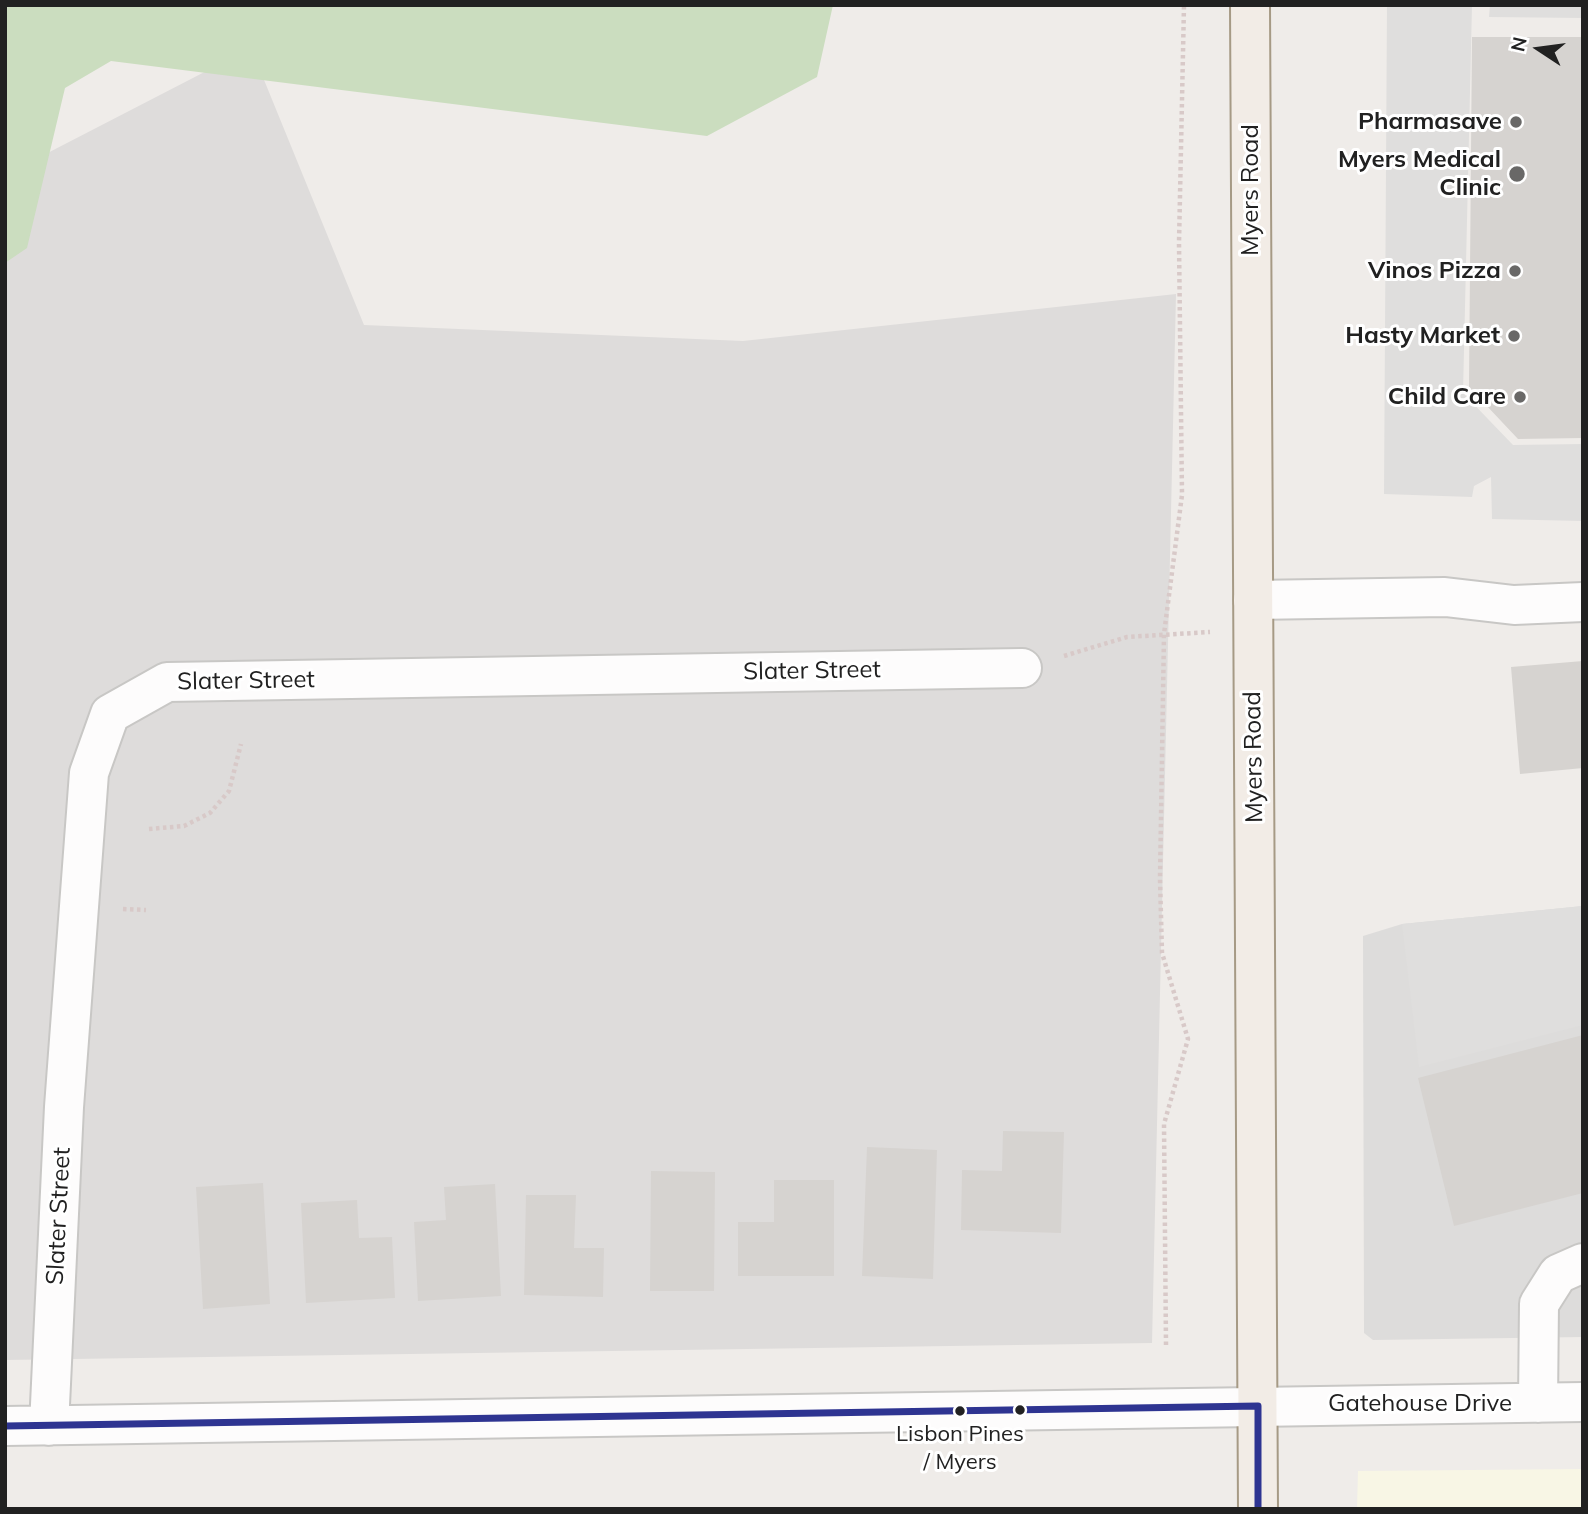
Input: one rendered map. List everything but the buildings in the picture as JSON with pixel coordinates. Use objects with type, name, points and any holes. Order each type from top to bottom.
[{"type":"main road","name":"Myers Road","points":[[1251,5],[1258,1509]]},
{"type":"street","points":[[1253,615],[1445,597],[1514,605],[1583,602]]},
{"type":"street","name":"Slater Street","points":[[49,1426],[64,1107],[89,773],[110,714],[167,682],[1022,667]]},
{"type":"street","points":[[1538,1403],[1539,1304],[1558,1274],[1583,1263]]},
{"type":"street","name":"Gatehouse Drive","points":[[5,1426],[1583,1402]]},
{"type":"path","points":[[1166,1345],[1164,1124],[1188,1039],[1162,953],[1164,634],[1182,495],[1179,243],[1184,5]]},
{"type":"path","points":[[1022,667],[1127,637],[1164,634],[1253,615]]},
{"type":"path","points":[[149,828],[184,825],[210,813],[229,791],[241,744]]},
{"type":"shaded area","points":[[1387,5],[1472,5],[1463,393],[1513,445],[1583,444],[1583,521],[1492,519],[1491,477],[1474,486],[1472,497],[1384,494]]},
{"type":"shaded area","points":[[1490,5],[1583,5],[1583,18],[1489,17]]},
{"type":"shaded area","points":[[251,48],[364,325],[743,341],[1176,294],[1152,1343],[5,1360],[5,175]]},
{"type":"shaded area","points":[[1583,906],[1583,1337],[1373,1340],[1364,1333],[1363,936],[1402,924]]},
{"type":"shaded area","points":[[1583,906],[1583,1025],[1419,1067],[1402,924]]},
{"type":"shaded area","points":[[1583,1469],[1583,1509],[1357,1509],[1358,1471]]},
{"type":"green space","points":[[5,5],[833,5],[817,77],[707,136],[111,61],[65,88],[27,248],[5,263]]},
{"type":"transit line","points":[[1258,1406],[1258,1509]]},
{"type":"transit line","points":[[5,1426],[1258,1406]]},
{"type":"place","name":"Pharmasave","points":[[1516,122]]},
{"type":"place","name":"Myers Medical Clinic","points":[[1517,174]]},
{"type":"place","name":"Vinos Pizza","points":[[1515,271]]},
{"type":"place","name":"Hasty Market","points":[[1514,336]]},
{"type":"place","name":"Child Care","points":[[1520,397]]},
{"type":"place","name":"Lisbon Pines / Myers","points":[[960,1411]]}]
